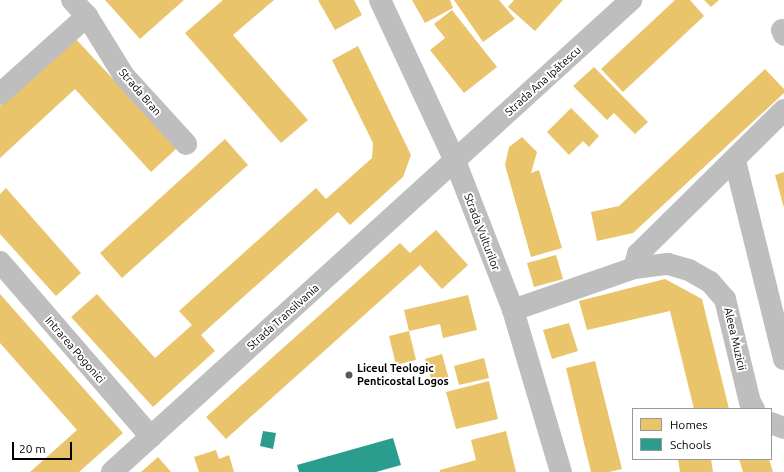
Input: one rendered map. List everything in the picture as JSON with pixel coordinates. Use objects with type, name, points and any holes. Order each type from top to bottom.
[{"type":"street","name":"Strada Bran","points":[[72,0],[87,16],[124,76],[186,144]]},
{"type":"street","name":"Strada Vulturilor","points":[[380,0],[455,161],[512,310],[561,472]]},
{"type":"street","name":"Strada Ana Ipătescu","points":[[455,161],[631,0]]},
{"type":"street","points":[[0,94],[87,16]]},
{"type":"street","points":[[634,268],[638,254],[735,161],[784,110]]},
{"type":"street","name":"Strada Transilvania","points":[[112,472],[455,161]]},
{"type":"street","points":[[735,161],[784,359]]},
{"type":"street","name":"Intrarea Pogonici","points":[[0,262],[151,437]]},
{"type":"street","name":"Aleea Muzicii","points":[[512,310],[634,268],[668,264],[699,276],[718,290],[729,310],[746,388],[754,408]]},
{"type":"street","points":[[772,423],[784,428]]},
{"type":"building: Homes","points":[[105,0],[184,0],[140,39]]},
{"type":"building: Homes","points":[[223,0],[274,0],[233,35],[308,120],[281,143],[185,33]]},
{"type":"building: Homes","points":[[318,0],[354,0],[362,15],[335,30]]},
{"type":"building: Homes","points":[[412,0],[450,0],[453,8],[425,23]]},
{"type":"building: Homes","points":[[454,0],[499,0],[515,19],[483,42]]},
{"type":"building: Homes","points":[[514,0],[563,0],[535,31],[508,7]]},
{"type":"building: Homes","points":[[675,0],[690,0],[704,16],[623,92],[601,69]]},
{"type":"building: Homes","points":[[704,0],[719,0],[711,7]]},
{"type":"building: Homes","points":[[452,10],[497,67],[464,93],[430,50],[445,38],[434,24]]},
{"type":"building: Homes","points":[[74,37],[177,148],[151,172],[75,89],[0,158],[0,106]]},
{"type":"building: Homes","points":[[358,46],[411,155],[403,177],[350,225],[338,212],[201,335],[215,351],[153,407],[71,317],[97,294],[155,358],[192,325],[179,311],[316,188],[326,199],[372,158],[373,143],[332,60]]},
{"type":"building: Homes","points":[[594,67],[648,122],[635,134],[614,113],[607,120],[573,86]]},
{"type":"building: Homes","points":[[765,69],[784,89],[784,93],[633,233],[597,241],[591,212],[619,206]]},
{"type":"building: Homes","points":[[571,108],[599,136],[589,147],[583,141],[569,155],[547,132]]},
{"type":"building: Homes","points":[[522,137],[537,152],[531,173],[539,170],[562,248],[531,257],[505,165],[509,147]]},
{"type":"building: Homes","points":[[225,139],[248,165],[122,278],[100,253]]},
{"type":"building: Homes","points":[[784,172],[784,208],[775,175]]},
{"type":"building: Homes","points":[[6,188],[81,273],[56,296],[0,234],[0,194]]},
{"type":"building: Homes","points":[[436,230],[468,265],[442,289],[420,265],[226,439],[206,417],[400,243],[410,253]]},
{"type":"building: Homes","points":[[556,255],[563,279],[534,287],[527,263]]},
{"type":"building: Homes","points":[[665,279],[702,299],[729,408],[694,408],[670,311],[587,330],[579,301]]},
{"type":"building: Homes","points":[[0,294],[123,433],[79,472],[30,472],[77,430],[0,343]]},
{"type":"building: Homes","points":[[468,295],[477,330],[443,338],[440,324],[409,331],[404,310]]},
{"type":"building: Homes","points":[[569,323],[578,351],[552,359],[543,330]]},
{"type":"building: Homes","points":[[409,331],[416,360],[396,365],[389,336]]},
{"type":"building: Homes","points":[[442,354],[450,383],[434,388],[425,359]]},
{"type":"building: Homes","points":[[484,358],[489,378],[459,385],[454,366]]},
{"type":"building: Homes","points":[[595,361],[622,469],[609,472],[591,472],[566,368]]},
{"type":"building: Homes","points":[[489,381],[498,419],[456,429],[446,392]]},
{"type":"building: Homes","points":[[506,431],[516,472],[440,472],[440,470],[476,460],[471,440]]},
{"type":"building: Homes","points":[[216,450],[219,459],[229,455],[234,472],[199,472],[194,457]]},
{"type":"building: Homes","points":[[158,457],[171,472],[141,472]]},
{"type":"building: Homes","points":[[678,460],[711,460],[713,472],[680,472]]},
{"type":"building: Homes","points":[[739,460],[769,460],[773,472],[743,472]]},
{"type":"building: Schools","points":[[263,431],[276,433],[273,449],[260,446]]},
{"type":"building: Schools","points":[[393,438],[401,465],[376,472],[299,472],[297,465]]},
{"type":"place","name":"Liceul Teologic Penticostal Logos","points":[[349,375]]}]
